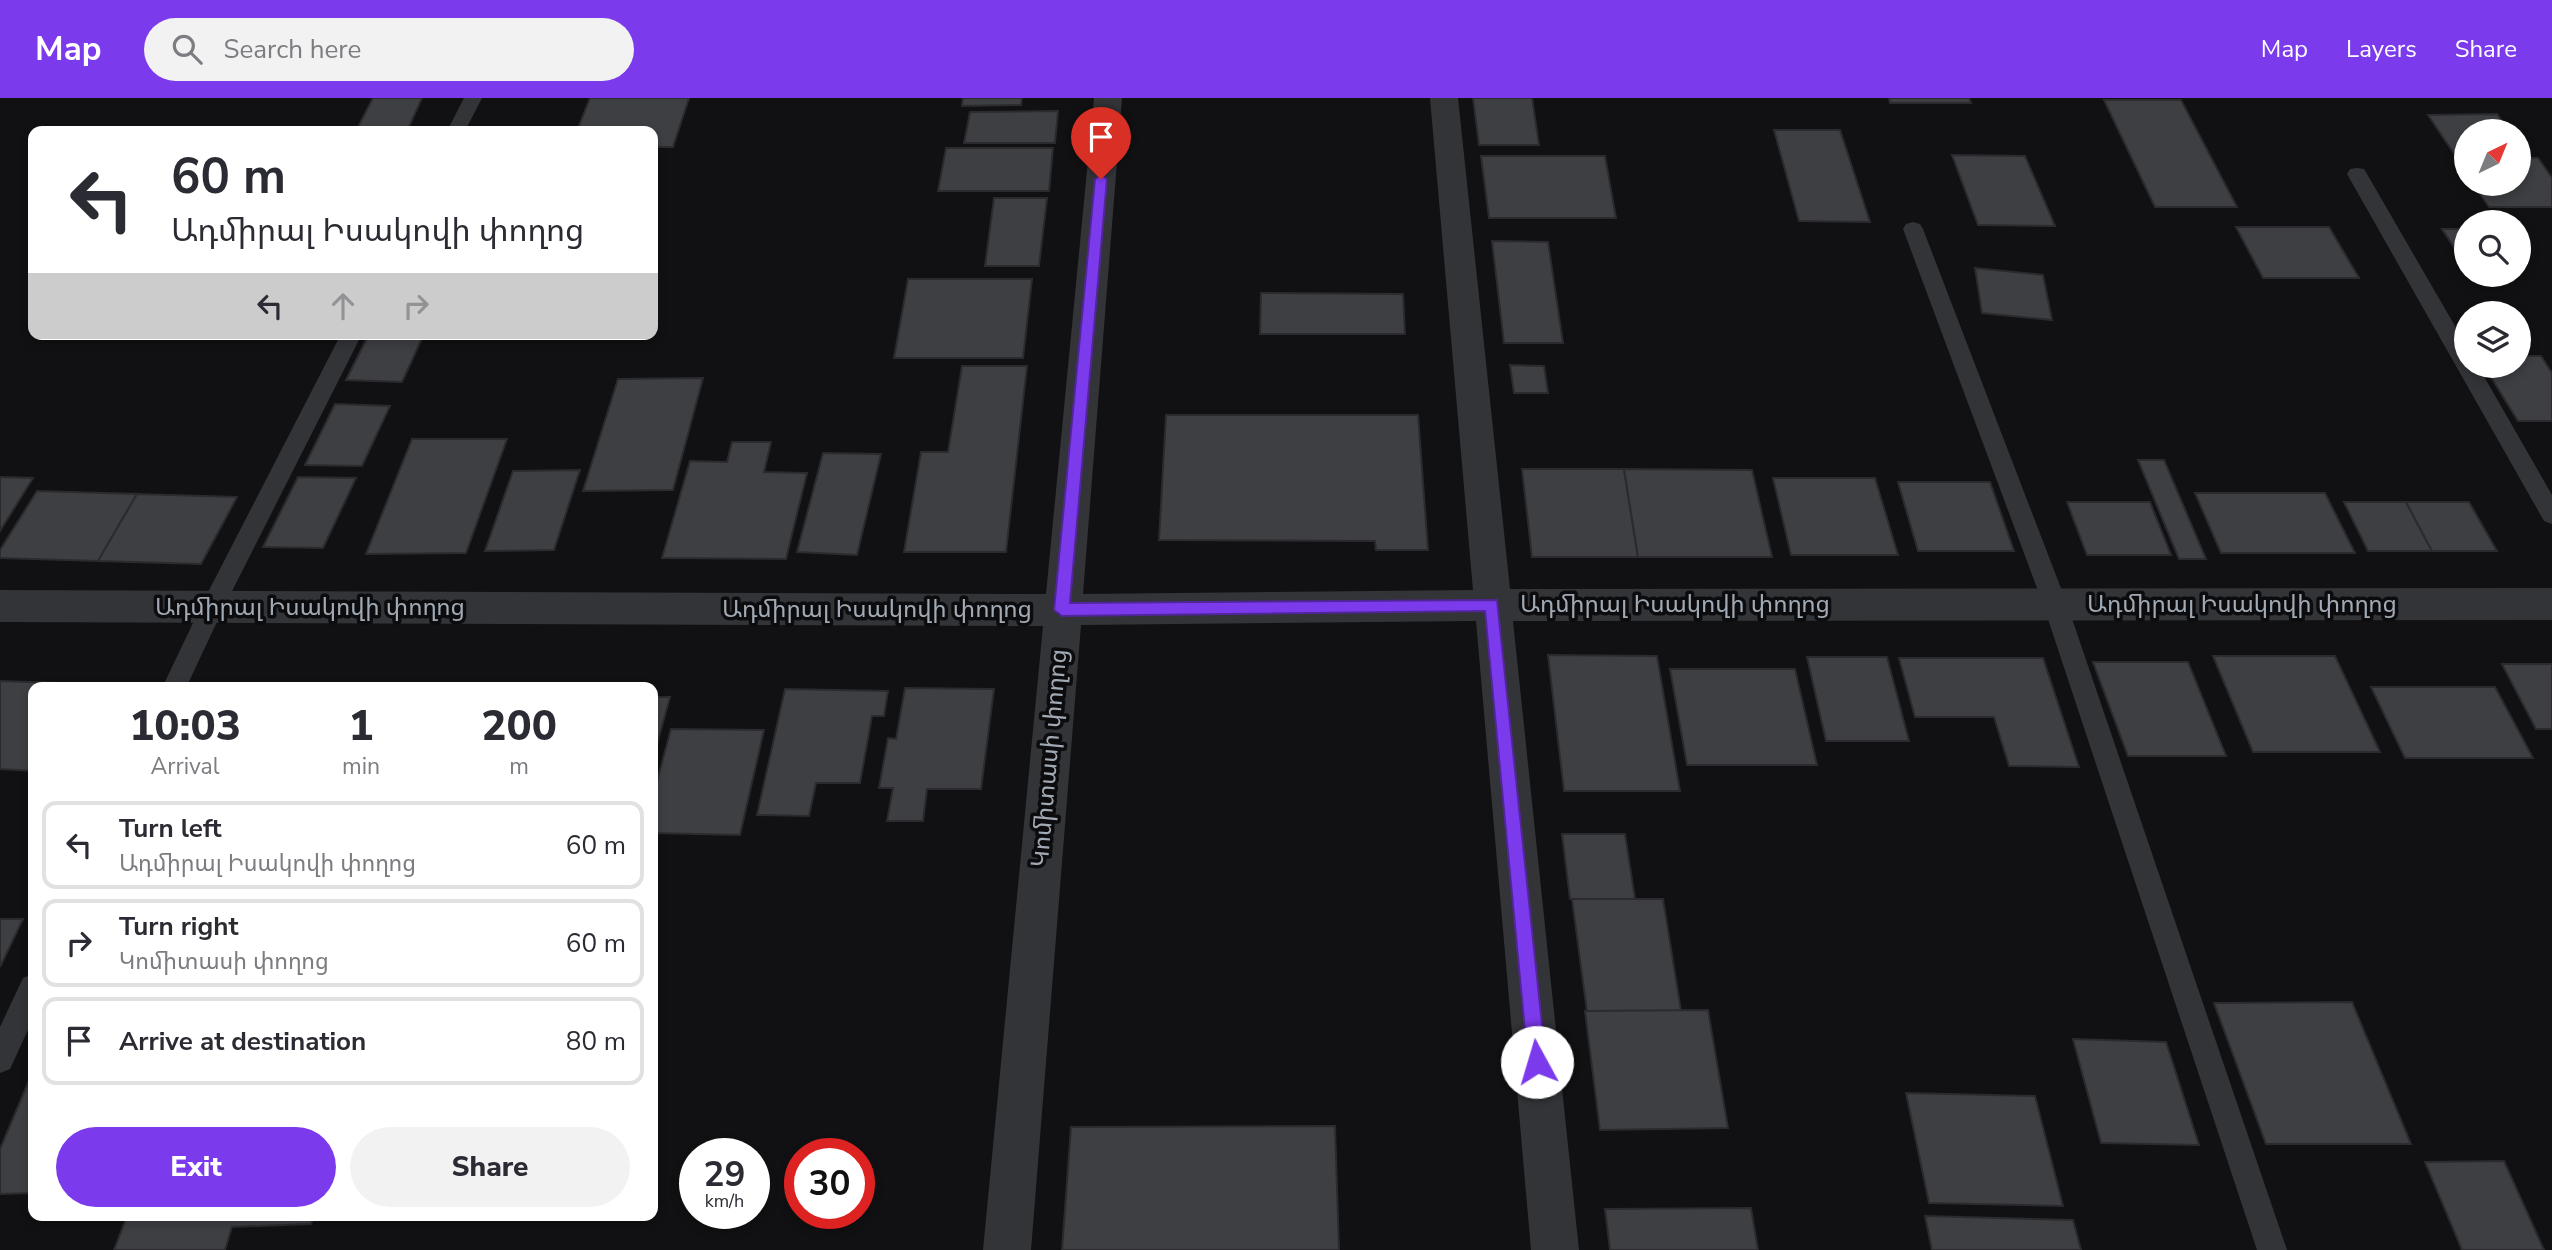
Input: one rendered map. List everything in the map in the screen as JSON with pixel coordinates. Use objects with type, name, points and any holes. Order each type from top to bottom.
[{"type":"street","name":"Կոմիտասի փողոց","points":[[1007,1250],[1108,98]]},
{"type":"street","points":[[1444,98],[1555,1250]]},
{"type":"street","name":"Ադմիրալ Իսակովի փողոց","points":[[0,606],[1062,610],[1492,605],[2552,604]]},
{"type":"lane","points":[[459,126],[473,98]]},
{"type":"lane","points":[[2357,174],[2454,344]]},
{"type":"lane","points":[[1913,229],[2055,604],[2272,1250]]},
{"type":"lane","points":[[177,682],[212,607],[349,340]]},
{"type":"lane","points":[[2473,378],[2552,515]]},
{"type":"lane","points":[[0,1059],[28,999]]},
{"type":"building","points":[[373,98],[422,98],[409,126],[359,126]]},
{"type":"building","points":[[590,98],[689,98],[673,147],[658,147],[658,126],[579,126]]},
{"type":"building","points":[[963,98],[1022,98],[1021,105],[962,106]]},
{"type":"building","points":[[1473,98],[1532,98],[1539,145],[1479,145]]},
{"type":"building","points":[[1889,98],[1969,98],[1971,103],[1890,103]]},
{"type":"building","points":[[2104,100],[2181,100],[2237,207],[2155,207]]},
{"type":"building","points":[[1058,111],[1055,143],[964,143],[970,112]]},
{"type":"building","points":[[2497,114],[2501,119],[2454,119],[2454,154],[2428,115]]},
{"type":"building","points":[[1774,130],[1840,130],[1870,222],[1799,221]]},
{"type":"building","points":[[946,148],[1053,148],[1049,191],[938,191]]},
{"type":"building","points":[[1952,155],[2025,156],[2055,226],[1978,225]]},
{"type":"building","points":[[1481,156],[1605,156],[1616,218],[1489,218]]},
{"type":"building","points":[[2531,158],[2538,158],[2552,178],[2552,207],[2489,207],[2481,196],[2531,196]]},
{"type":"building","points":[[994,198],[1047,198],[1039,266],[985,266]]},
{"type":"building","points":[[2236,227],[2329,227],[2359,278],[2263,278]]},
{"type":"building","points":[[2442,229],[2454,229],[2454,248]]},
{"type":"building","points":[[1492,241],[1548,242],[1563,343],[1504,343]]},
{"type":"building","points":[[1975,268],[2043,275],[2052,320],[1982,313]]},
{"type":"building","points":[[908,279],[1032,279],[1023,358],[894,358]]},
{"type":"building","points":[[1261,293],[1403,294],[1405,334],[1260,334]]},
{"type":"building","points":[[366,340],[421,340],[402,382],[346,380]]},
{"type":"building","points":[[2531,356],[2541,356],[2552,373],[2552,421],[2518,421],[2491,378],[2531,378]]},
{"type":"building","points":[[1510,365],[1544,366],[1548,393],[1514,393]]},
{"type":"building","points":[[962,366],[1027,366],[1006,552],[904,552],[921,452],[948,452]]},
{"type":"building","points":[[703,378],[673,490],[583,491],[618,379]]},
{"type":"building","points":[[335,404],[390,406],[362,466],[305,465]]},
{"type":"building","points":[[1166,415],[1418,415],[1428,550],[1376,550],[1375,541],[1159,540]]},
{"type":"building","points":[[412,439],[507,439],[466,553],[366,554]]},
{"type":"building","points":[[732,442],[771,442],[764,472],[807,473],[786,559],[662,558],[690,461],[727,462]]},
{"type":"building","points":[[823,453],[881,454],[857,555],[797,552]]},
{"type":"building","points":[[2138,460],[2164,460],[2206,559],[2179,559]]},
{"type":"building","points":[[1522,469],[1624,469],[1638,557],[1532,557]]},
{"type":"building","points":[[1624,469],[1752,470],[1772,557],[1638,557]]},
{"type":"building","points":[[580,470],[554,550],[485,551],[513,471]]},
{"type":"building","points":[[0,477],[33,478],[0,531]]},
{"type":"building","points":[[298,477],[356,478],[323,548],[263,547]]},
{"type":"building","points":[[1773,478],[1875,478],[1898,555],[1791,555]]},
{"type":"building","points":[[1898,482],[1990,482],[2014,551],[1918,551]]},
{"type":"building","points":[[37,491],[137,494],[98,561],[0,558],[0,550]]},
{"type":"building","points":[[2195,493],[2325,493],[2355,553],[2221,553]]},
{"type":"building","points":[[137,494],[237,497],[201,564],[98,561]]},
{"type":"building","points":[[2067,502],[2150,502],[2171,555],[2087,555]]},
{"type":"building","points":[[2344,502],[2406,502],[2432,551],[2368,551]]},
{"type":"building","points":[[2406,502],[2469,502],[2497,551],[2432,551]]},
{"type":"building","points":[[1548,655],[1657,656],[1680,791],[1564,791]]},
{"type":"building","points":[[2213,656],[2335,656],[2380,752],[2253,752]]},
{"type":"building","points":[[1807,657],[1887,657],[1909,741],[1826,741]]},
{"type":"building","points":[[1899,658],[2043,658],[2079,767],[2009,766],[1994,717],[1915,717]]},
{"type":"building","points":[[2093,662],[2188,662],[2226,756],[2128,756]]},
{"type":"building","points":[[2502,664],[2552,664],[2552,729],[2536,729]]},
{"type":"building","points":[[1670,669],[1795,669],[1817,765],[1687,765]]},
{"type":"building","points":[[0,681],[30,682],[28,771],[0,769]]},
{"type":"building","points":[[2371,687],[2495,687],[2533,758],[2405,758]]},
{"type":"building","points":[[905,688],[994,689],[981,789],[927,789],[923,821],[887,821],[893,788],[879,788],[888,738],[896,739]]},
{"type":"building","points":[[785,689],[888,691],[884,716],[872,716],[860,783],[816,783],[809,816],[757,815]]},
{"type":"building","points":[[658,697],[670,697],[658,741]]},
{"type":"building","points":[[671,729],[764,730],[740,835],[658,833],[658,777]]},
{"type":"building","points":[[1562,834],[1625,834],[1635,899],[1570,899]]},
{"type":"building","points":[[1572,899],[1663,899],[1681,1011],[1587,1012]]},
{"type":"building","points":[[0,919],[23,919],[0,967]]},
{"type":"building","points":[[2352,1002],[2411,1144],[2266,1144],[2214,1003]]},
{"type":"building","points":[[1708,1010],[1728,1128],[1600,1130],[1585,1011]]},
{"type":"building","points":[[2073,1039],[2166,1042],[2199,1145],[2101,1143]]},
{"type":"building","points":[[28,1083],[28,1193],[0,1194],[0,1149]]},
{"type":"building","points":[[1906,1093],[2035,1096],[2063,1206],[1929,1203]]},
{"type":"building","points":[[1335,1126],[1339,1250],[1062,1250],[1071,1127]]},
{"type":"building","points":[[2504,1161],[2544,1250],[2462,1250],[2425,1162]]},
{"type":"building","points":[[1751,1208],[1758,1250],[1610,1250],[1605,1209]]},
{"type":"building","points":[[1925,1216],[2073,1220],[2081,1250],[1932,1250]]},
{"type":"building","points":[[125,1221],[312,1221],[311,1224],[232,1227],[225,1250],[114,1250]]},
{"type":"route","points":[[1101,179],[1062,610],[1492,605],[1537,1062]]}]
